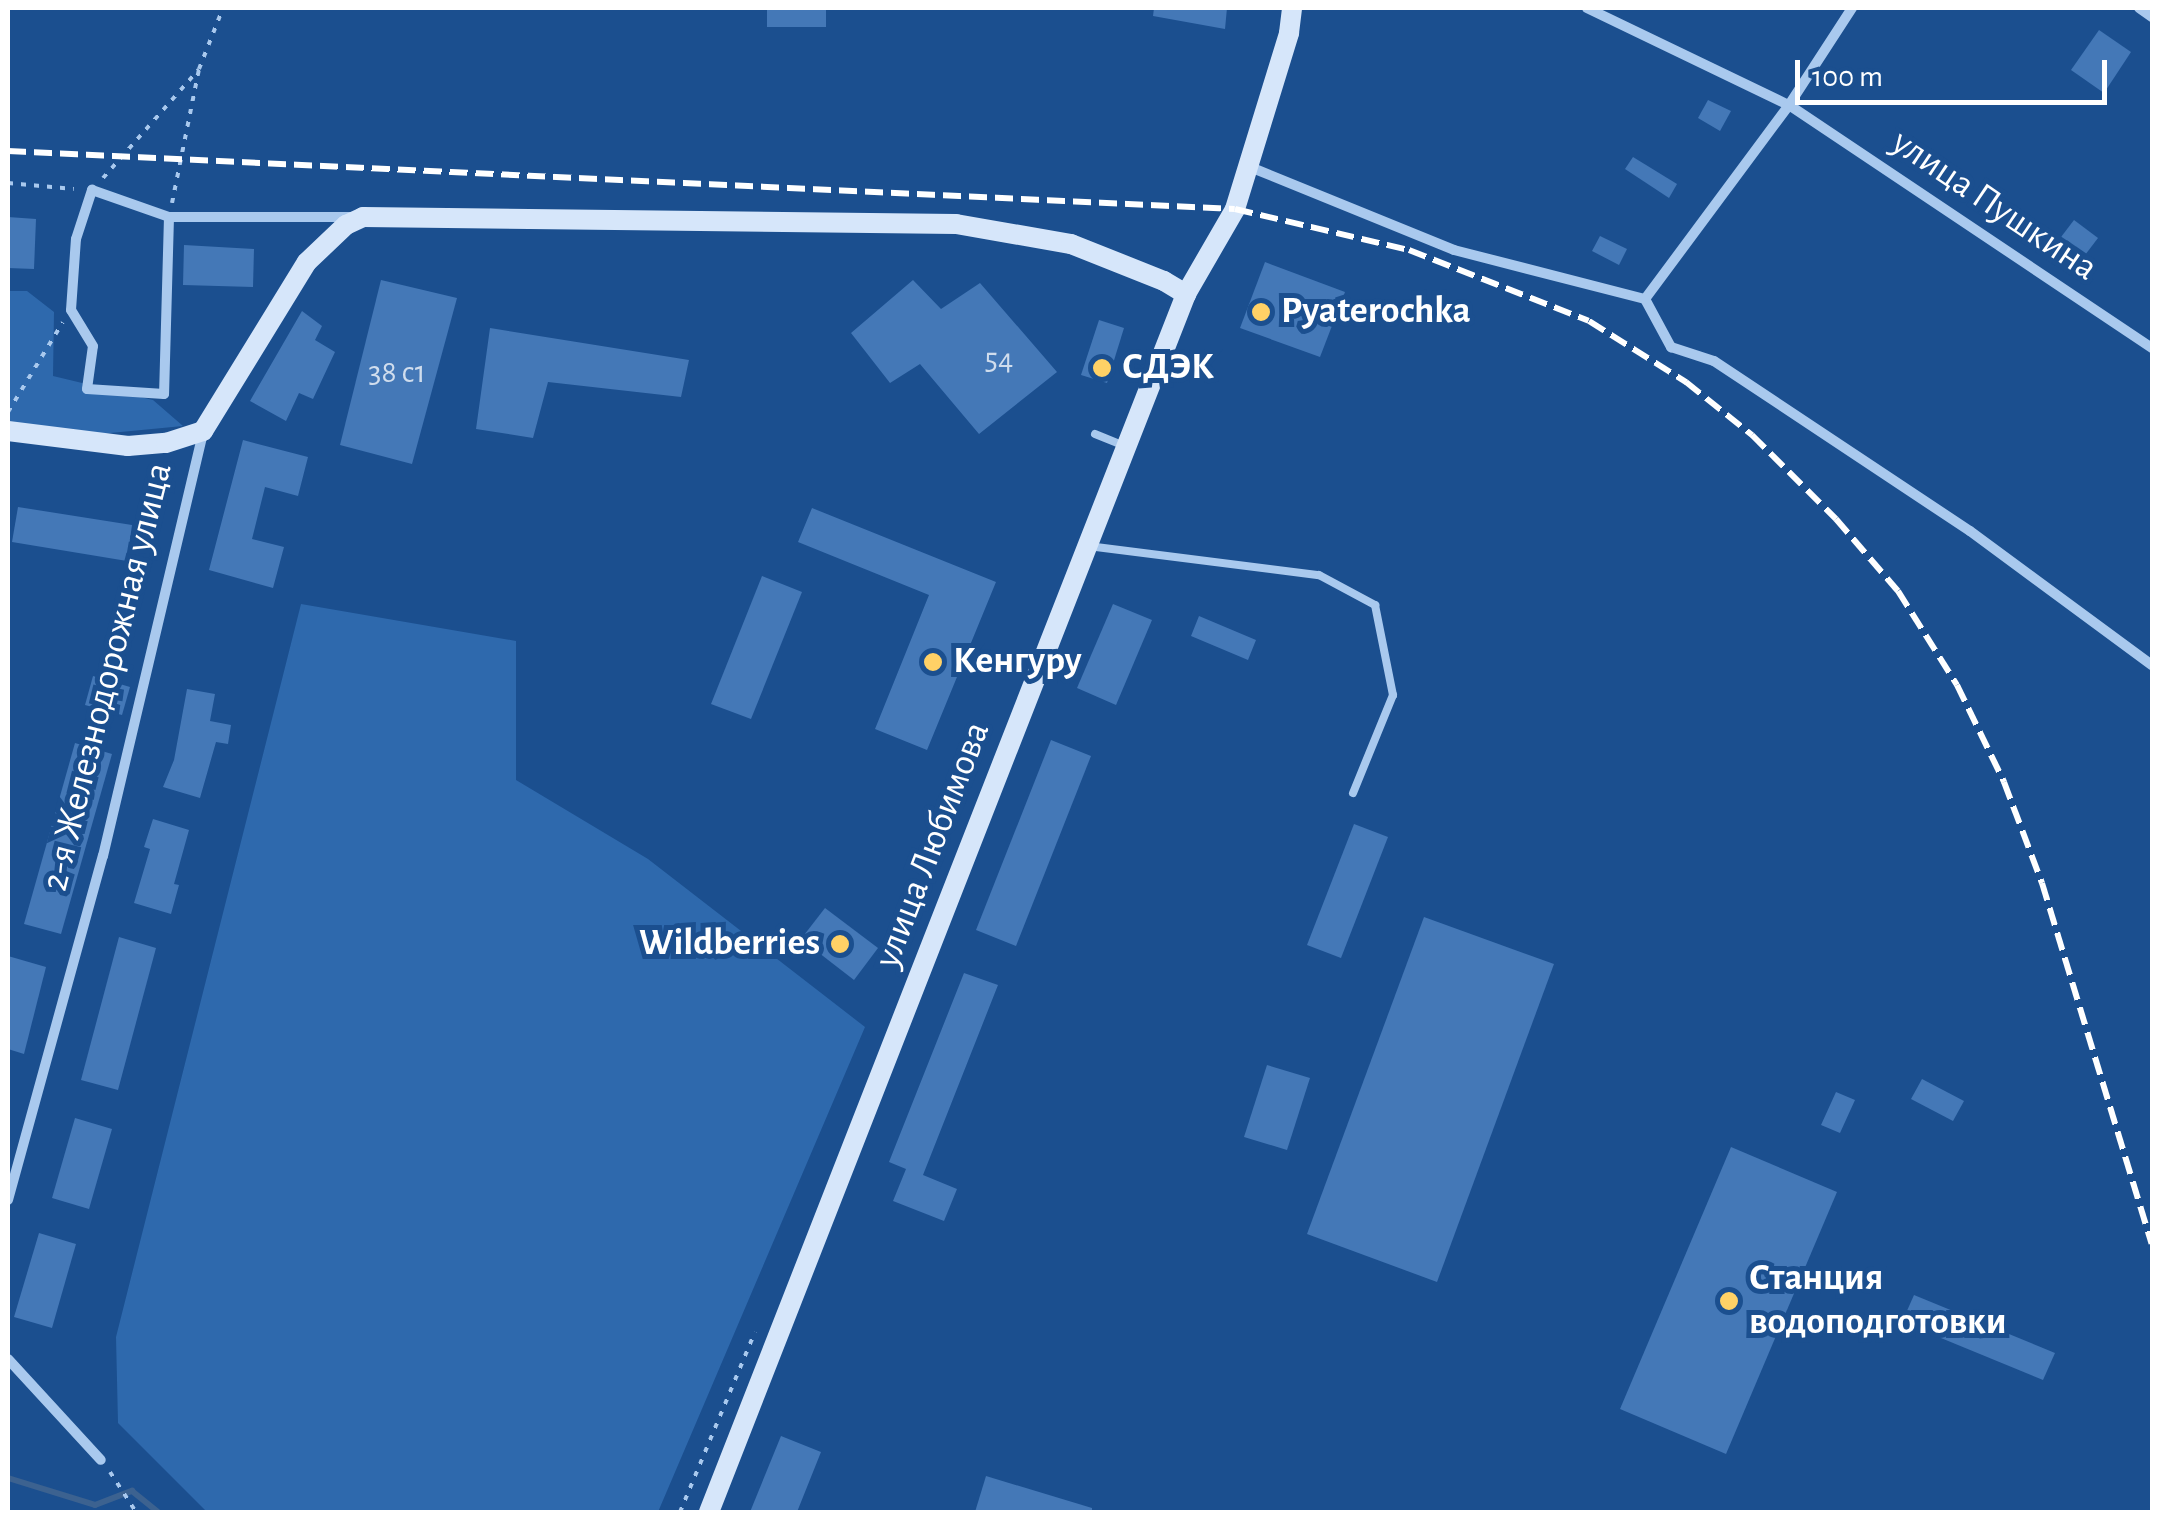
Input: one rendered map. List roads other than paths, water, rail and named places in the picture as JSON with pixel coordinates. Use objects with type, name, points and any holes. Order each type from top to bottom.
[{"type":"main road","name":"улица Любимова","points":[[709,1512],[1186,294],[1235,209],[1292,8]]},
{"type":"main road","points":[[363,218],[956,224],[1070,244],[1164,280],[1186,294]]},
{"type":"main road","name":"2-я Железнодорожная улица","points":[[204,431],[307,262],[346,224],[363,218]]},
{"type":"main road","points":[[8,431],[128,446],[166,443],[204,431]]},
{"type":"street","name":"улица Пушкина","points":[[1587,8],[1789,104],[2152,348]]},
{"type":"street","points":[[1645,299],[1789,104],[1852,8]]},
{"type":"street","points":[[2138,8],[2152,17]]},
{"type":"street","points":[[1250,167],[1454,250],[1645,299],[1671,348],[1714,360],[1970,531],[2152,664]]},
{"type":"street","points":[[169,217],[164,394],[87,389],[93,346],[71,310],[76,239],[92,190],[169,217],[363,218]]},
{"type":"street","name":"2-я Железнодорожная улица","points":[[8,1200],[103,856],[204,431]]},
{"type":"street","points":[[8,1360],[100,1460]]},
{"type":"lane","points":[[1096,434],[1126,447]]},
{"type":"lane","points":[[1088,546],[1319,575],[1375,605],[1393,695],[1353,793]]},
{"type":"waterway","points":[[8,1478],[95,1505],[132,1491],[158,1512]]},
{"type":"railway","points":[[8,151],[1235,209],[1409,250],[1589,321],[1686,382],[1752,435],[1836,519],[1898,591],[1957,685],[2004,782],[2042,883],[2152,1244]]},
{"type":"place","name":"Pyaterochka","points":[[1261,312]]},
{"type":"place","name":"СДЭК","points":[[1102,368]]},
{"type":"place","name":"Кенгуру","points":[[933,662]]},
{"type":"place","name":"Wildberries","points":[[840,944]]},
{"type":"place","name":"Станция водоподготовки","points":[[1729,1301]]}]
